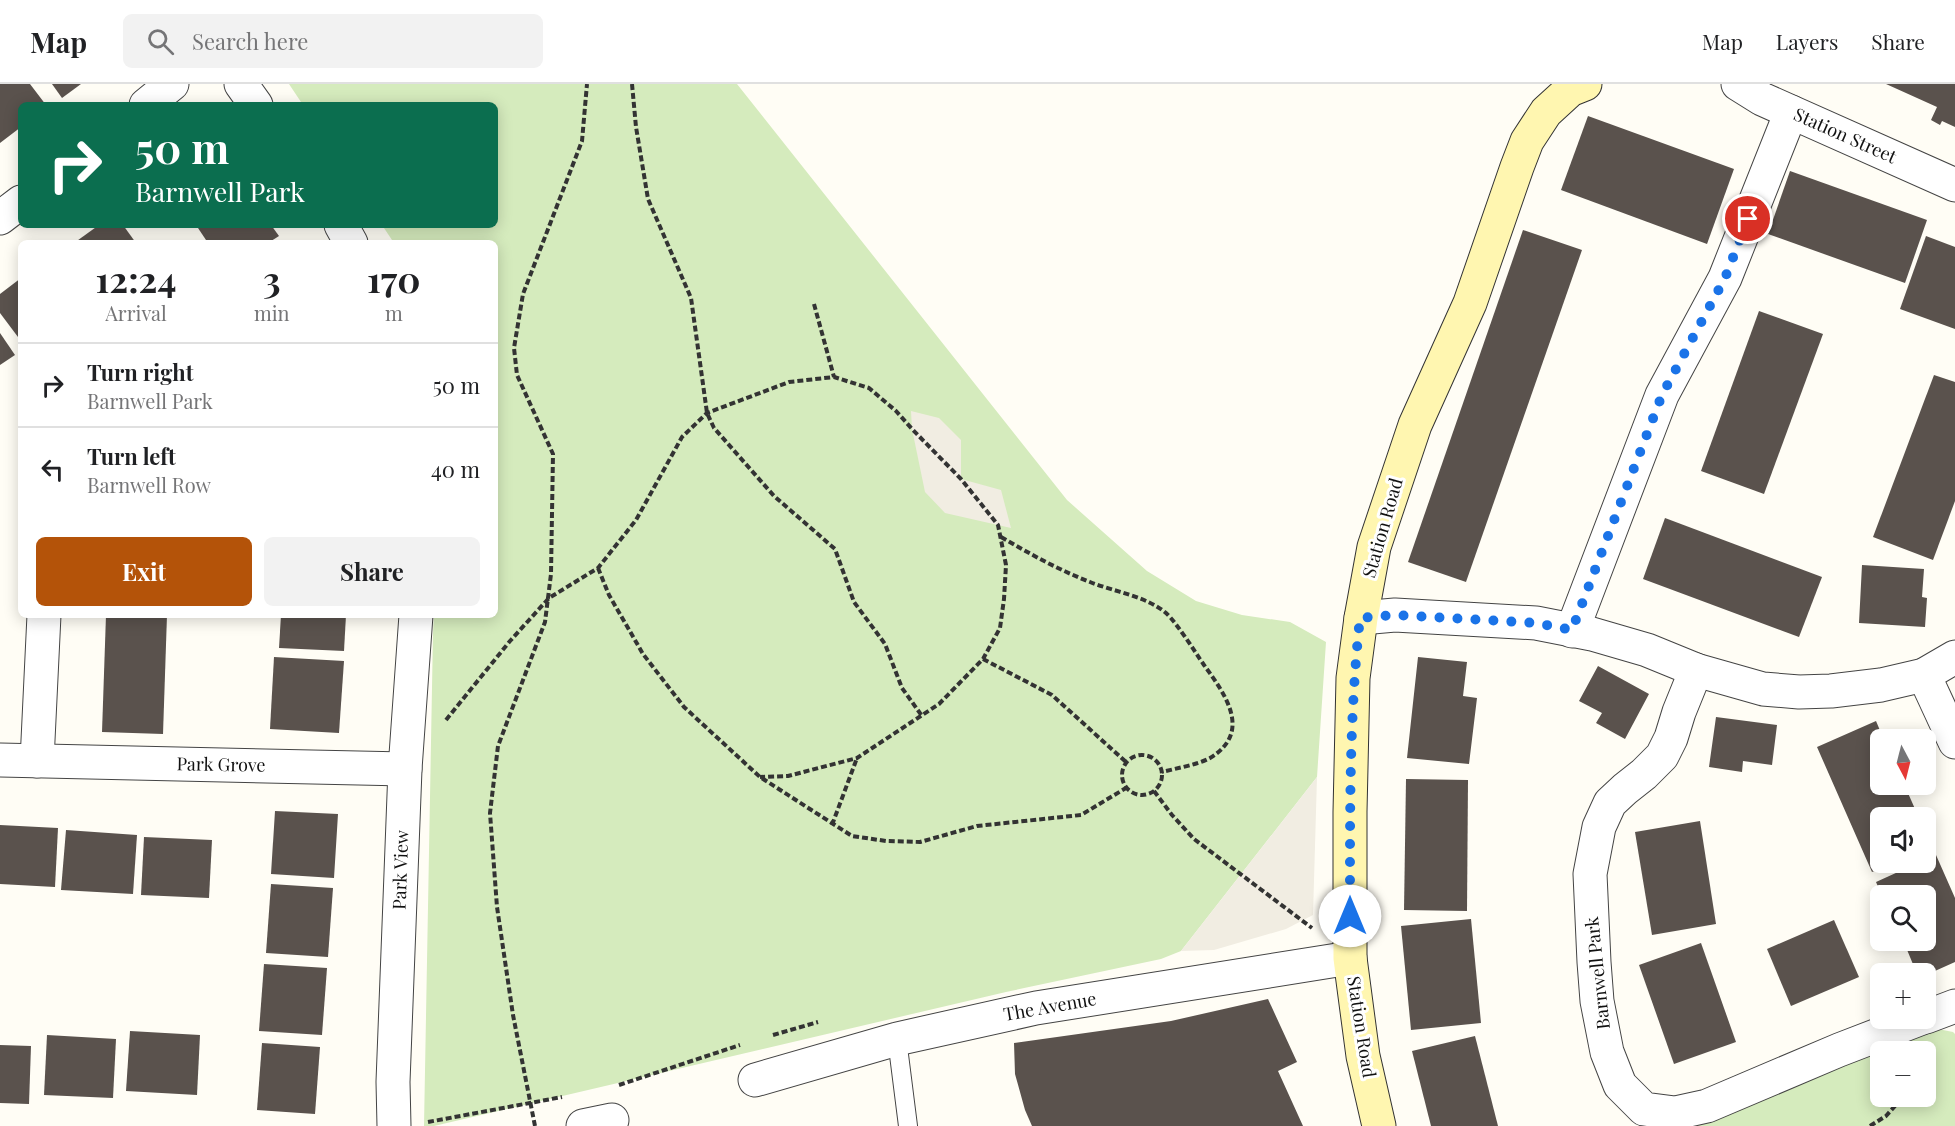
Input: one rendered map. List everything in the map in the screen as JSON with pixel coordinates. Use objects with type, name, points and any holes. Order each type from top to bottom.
[{"type":"street","points":[[150,102],[172,84]]},
{"type":"street","points":[[241,84],[253,102]]},
{"type":"street","name":"Station Road","points":[[1378,1126],[1363,1056],[1350,958],[1353,678],[1360,618],[1374,547],[1415,425],[1470,303],[1527,141],[1546,112],[1570,90],[1584,84]]},
{"type":"street","name":"Station Street","points":[[1738,84],[1762,99],[1955,185]]},
{"type":"street","points":[[1572,630],[1662,395],[1725,278],[1791,112]]},
{"type":"street","points":[[0,218],[18,204]]},
{"type":"street","points":[[1360,618],[1395,615],[1536,623],[1592,634],[1647,650],[1696,670],[1762,689],[1799,692],[1881,685],[1923,675],[1955,657]]},
{"type":"street","points":[[38,761],[44,618]]},
{"type":"street","name":"Park View","points":[[394,1126],[393,1082],[406,755],[416,618]]},
{"type":"street","name":"Barnwell Park","points":[[1696,670],[1662,756],[1610,803],[1599,827],[1590,874],[1593,962],[1597,1002],[1608,1052],[1620,1085],[1644,1110],[1675,1113],[1707,1106],[1893,1029]]},
{"type":"street","points":[[1923,675],[1955,742]]},
{"type":"street","name":"Park Grove","points":[[0,760],[406,755]]},
{"type":"street","name":"The Avenue","points":[[754,1080],[897,1039],[1036,1008],[1350,958]]},
{"type":"street","points":[[1936,1013],[1955,1006]]},
{"type":"lane","points":[[897,1039],[908,1126]]},
{"type":"path","points":[[535,1126],[513,1015],[497,907],[490,813],[498,746],[545,622],[549,598],[553,454],[517,375],[513,348],[523,294],[582,141],[587,84]]},
{"type":"path","points":[[632,84],[636,127],[648,199],[691,298],[707,413],[714,428],[774,496],[835,549],[855,602],[885,644],[902,688],[922,716]]},
{"type":"path","points":[[814,304],[834,377]]},
{"type":"path","points":[[406,755],[429,739],[510,641],[549,598],[598,568],[636,520],[682,437],[707,413],[789,382],[834,377],[869,388],[896,411],[961,479],[998,525],[1006,565],[1000,628],[983,659],[939,704],[857,758],[788,776],[760,777]]},
{"type":"path","points":[[1000,536],[1035,557],[1091,582],[1144,600],[1167,614],[1224,694],[1232,711],[1233,726],[1226,745],[1209,759],[1162,772]]},
{"type":"path","points":[[598,568],[609,596],[644,654],[684,707],[760,777],[852,836],[886,841],[920,842],[977,826],[1081,815],[1126,788]]},
{"type":"path","points":[[983,659],[1052,695],[1126,762]]},
{"type":"path","points":[[1139,754],[1150,756],[1159,764],[1162,772],[1160,785],[1154,791],[1141,795],[1131,793],[1121,777],[1122,768],[1126,762],[1139,754]]},
{"type":"path","points":[[832,825],[857,758]]},
{"type":"path","points":[[1154,791],[1194,839],[1350,958]]},
{"type":"path","points":[[1870,1126],[1886,1116],[1894,1107]]},
{"type":"green space","points":[[289,84],[737,84],[1067,500],[1147,571],[1196,601],[1242,615],[1290,622],[1326,642],[1317,777],[1181,951],[1161,959],[1006,992],[434,1126],[424,1126],[434,618],[498,618],[498,240],[392,240],[384,228],[498,228],[498,102],[301,102]]},
{"type":"green space","points":[[1926,1030],[1943,1030],[1955,1034],[1955,1126],[1691,1126],[1715,1120],[1870,1054],[1870,1107],[1936,1107],[1936,1041],[1900,1041]]},
{"type":"shaded area","points":[[911,411],[939,418],[961,440],[961,479],[1001,490],[1011,528],[945,513],[925,492],[912,429]]},
{"type":"shaded area","points":[[1317,777],[1313,915],[1286,929],[1214,950],[1181,951]]},
{"type":"building","points":[[0,84],[30,84],[44,102],[18,102],[18,129],[0,143]]},
{"type":"building","points":[[52,84],[81,84],[62,98]]},
{"type":"building","points":[[1886,84],[1955,84],[1955,127],[1942,121],[1940,125],[1931,120],[1937,107]]},
{"type":"building","points":[[1588,116],[1734,169],[1707,244],[1561,190]]},
{"type":"building","points":[[1790,171],[1927,220],[1905,283],[1768,234]]},
{"type":"building","points":[[95,228],[125,228],[134,240],[78,240]]},
{"type":"building","points":[[198,228],[273,228],[279,236],[273,240],[206,240]]},
{"type":"building","points":[[1523,230],[1582,250],[1466,582],[1408,562]]},
{"type":"building","points":[[1926,236],[1955,247],[1955,329],[1900,309]]},
{"type":"building","points":[[18,280],[18,337],[0,313],[0,294]]},
{"type":"building","points":[[1759,311],[1823,334],[1764,494],[1701,471]]},
{"type":"building","points":[[0,333],[15,355],[0,365]]},
{"type":"building","points":[[1934,375],[1955,382],[1955,501],[1933,560],[1873,537]]},
{"type":"building","points":[[1665,518],[1822,577],[1799,637],[1643,579]]},
{"type":"building","points":[[1862,565],[1924,569],[1922,597],[1927,598],[1925,627],[1859,623]]},
{"type":"building","points":[[106,618],[167,618],[163,734],[102,732]]},
{"type":"building","points":[[281,618],[346,618],[344,651],[279,648]]},
{"type":"building","points":[[274,657],[344,661],[339,733],[270,729]]},
{"type":"building","points":[[1418,657],[1467,662],[1463,696],[1477,698],[1469,764],[1407,758]]},
{"type":"building","points":[[1598,666],[1649,694],[1625,739],[1596,723],[1602,713],[1579,701]]},
{"type":"building","points":[[1716,717],[1777,725],[1772,765],[1743,761],[1742,772],[1709,767]]},
{"type":"building","points":[[1876,721],[1879,729],[1870,729],[1870,795],[1909,795],[1914,807],[1870,807],[1870,867],[1817,747]]},
{"type":"building","points":[[1406,779],[1468,780],[1467,911],[1404,910]]},
{"type":"building","points":[[275,811],[338,814],[334,878],[271,874]]},
{"type":"building","points":[[1700,821],[1716,924],[1652,935],[1635,832]]},
{"type":"building","points":[[0,825],[58,828],[55,887],[0,884]]},
{"type":"building","points":[[66,830],[137,835],[133,894],[61,890]]},
{"type":"building","points":[[144,837],[212,840],[209,898],[141,895]]},
{"type":"building","points":[[1936,855],[1955,898],[1955,962],[1936,971],[1936,963],[1912,963],[1908,951],[1936,951],[1936,885],[1877,885],[1876,882],[1896,873],[1936,873]]},
{"type":"building","points":[[271,884],[333,888],[328,957],[266,953]]},
{"type":"building","points":[[1471,919],[1481,1023],[1411,1030],[1401,926]]},
{"type":"building","points":[[1834,920],[1859,977],[1791,1006],[1767,949]]},
{"type":"building","points":[[1701,943],[1736,1042],[1674,1064],[1639,965]]},
{"type":"building","points":[[264,964],[327,968],[322,1035],[259,1031]]},
{"type":"building","points":[[1268,999],[1297,1062],[1278,1071],[1303,1126],[1032,1126],[1015,1074],[1014,1043],[1171,1021]]},
{"type":"building","points":[[130,1031],[200,1035],[197,1095],[126,1091]]},
{"type":"building","points":[[47,1035],[116,1039],[113,1098],[44,1095]]},
{"type":"building","points":[[1475,1036],[1498,1126],[1431,1126],[1412,1051]]},
{"type":"building","points":[[262,1043],[320,1047],[315,1114],[257,1110]]},
{"type":"building","points":[[0,1045],[31,1046],[29,1104],[0,1103]]},
{"type":"route","points":[[1350,916],[1353,678],[1360,618],[1395,615],[1536,623],[1572,630],[1662,395],[1725,278],[1748,219]]}]
